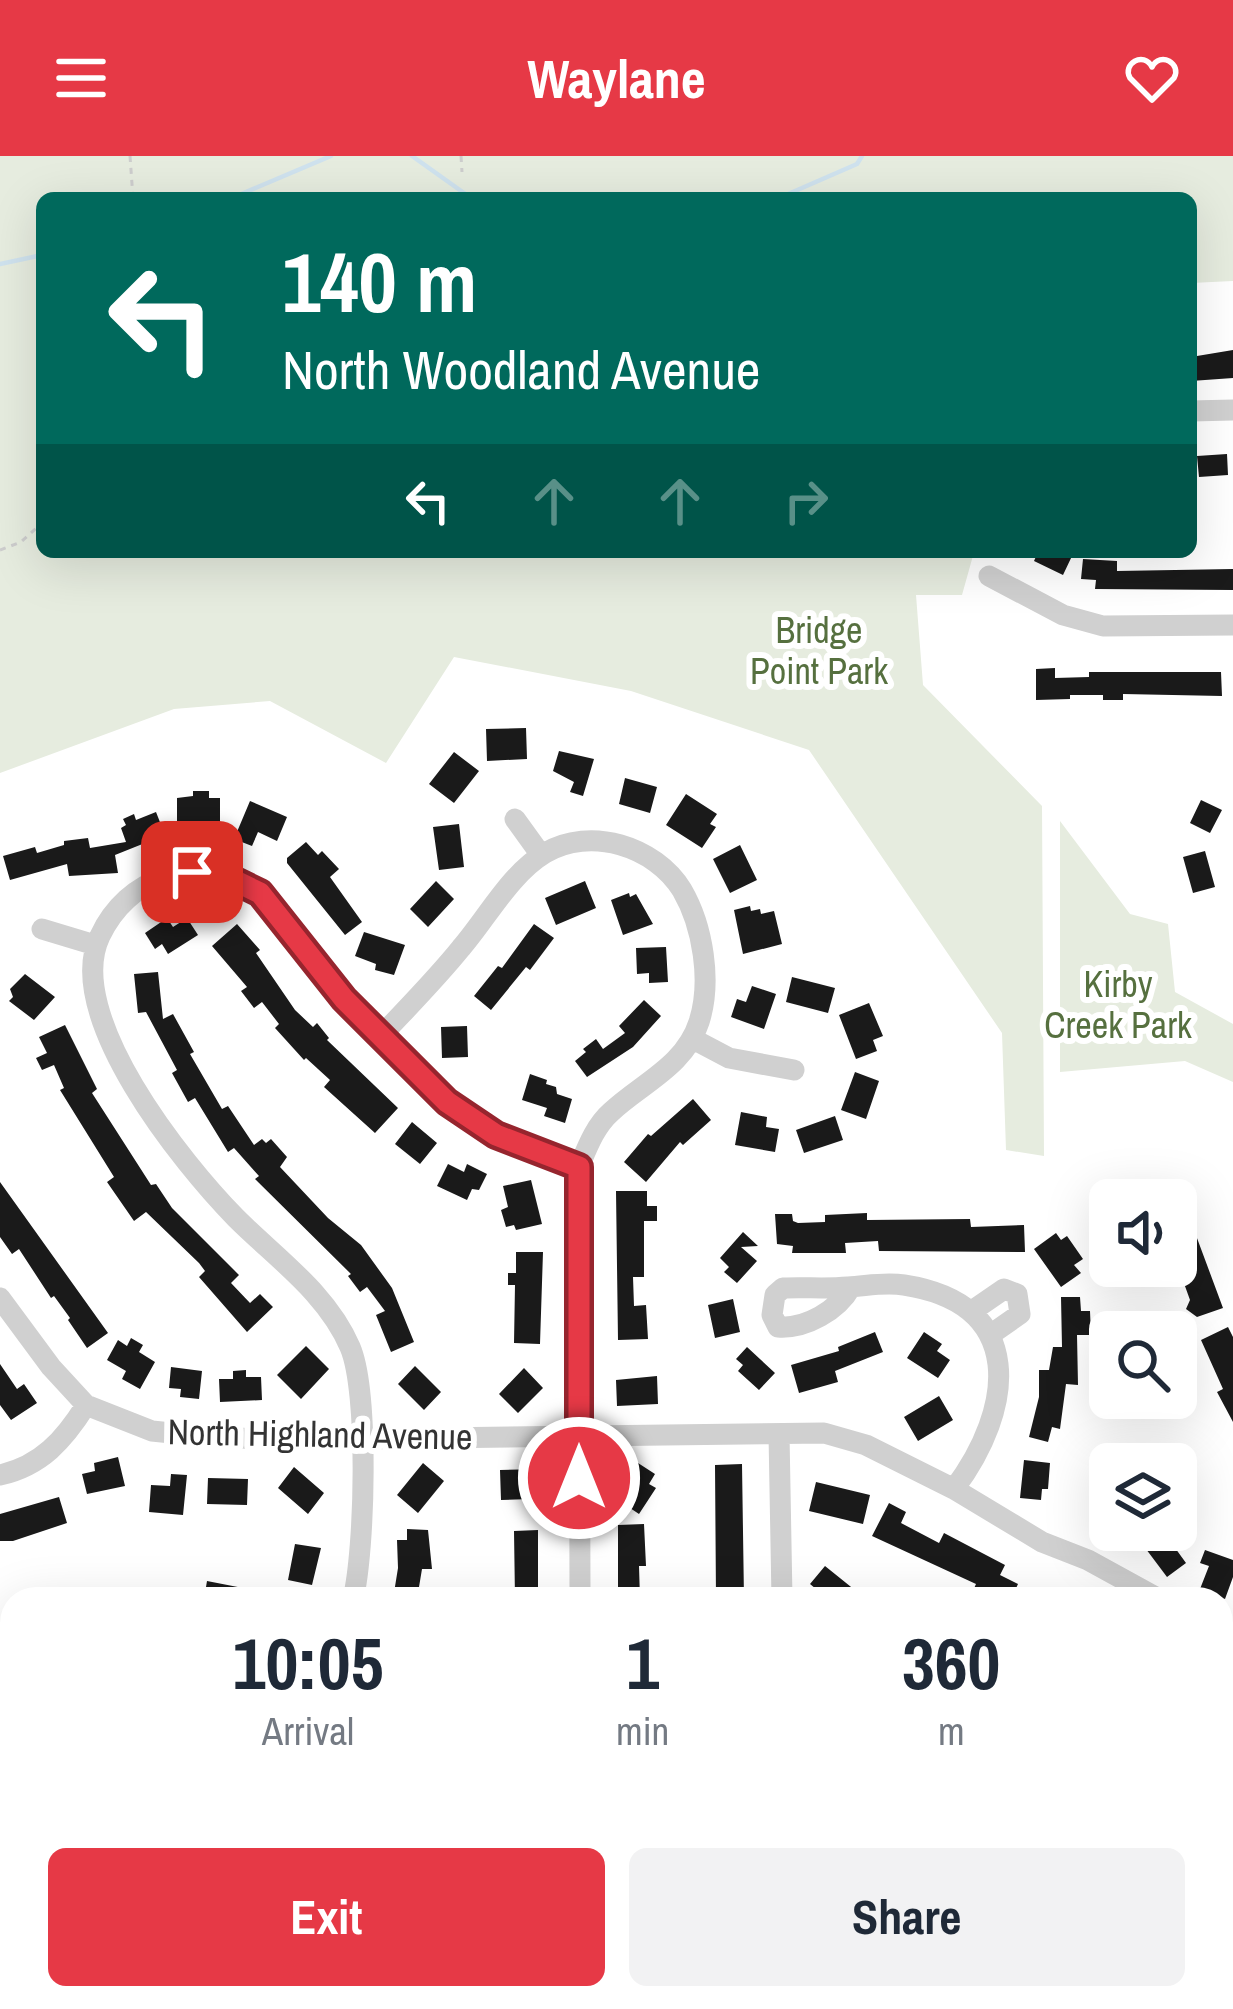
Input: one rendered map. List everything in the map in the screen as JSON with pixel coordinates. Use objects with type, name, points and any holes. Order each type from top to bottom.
[{"type":"street","points":[[1197,411],[1233,410]]},
{"type":"street","points":[[988,576],[1063,615],[1103,626],[1233,625]]},
{"type":"street","points":[[515,819],[541,855]]},
{"type":"street","points":[[381,1036],[541,855],[577,842],[621,845],[643,854],[676,881],[688,902],[706,974],[706,993],[693,1039],[675,1062],[607,1115],[579,1167],[580,1587]]},
{"type":"street","points":[[355,1587],[361,1550],[359,1380],[350,1347],[320,1298],[222,1203],[152,1111],[105,1030],[92,978],[95,945],[107,922],[134,893],[172,875],[219,873],[260,893],[344,999],[427,1086],[470,1119],[521,1146],[579,1167]]},
{"type":"street","points":[[42,929],[95,945]]},
{"type":"street","points":[[693,1039],[729,1058],[794,1070]]},
{"type":"street","points":[[850,1287],[879,1283],[917,1288],[972,1311],[990,1335],[999,1364],[999,1400],[988,1436],[954,1489]]},
{"type":"street","points":[[972,1311],[1004,1289],[1017,1294],[1020,1314],[990,1335]]},
{"type":"street","name":"North Highland Avenue","points":[[0,1298],[86,1406],[152,1431],[196,1437],[360,1439],[809,1432],[852,1439],[954,1489],[1042,1542],[1137,1587]]},
{"type":"street","points":[[0,1475],[20,1471],[44,1457],[86,1406]]},
{"type":"street","points":[[779,1434],[782,1587]]},
{"type":"path","points":[[130,156],[133,192]]},
{"type":"path","points":[[461,156],[462,172]]},
{"type":"path","points":[[0,550],[21,542],[36,528]]},
{"type":"green space","name":"Bridge Point Park","points":[[0,156],[1233,156],[1233,281],[1197,283],[1197,192],[36,192],[36,558],[972,558],[962,595],[916,595],[923,685],[1042,806],[1044,1156],[1006,1150],[1002,1033],[809,750],[631,691],[454,657],[386,763],[270,701],[174,709],[0,773]]},
{"type":"green space","name":"Kirby Creek Park","points":[[1060,821],[1130,914],[1168,924],[1175,992],[1233,1024],[1233,1082],[1185,1061],[1060,1072]]},
{"type":"building","points":[[1233,350],[1233,378],[1197,381],[1197,356]]},
{"type":"building","points":[[1227,454],[1228,475],[1199,477],[1197,456]]},
{"type":"building","points":[[1035,558],[1071,558],[1063,575]]},
{"type":"building","points":[[1083,559],[1117,561],[1117,571],[1233,569],[1233,590],[1095,589],[1096,580],[1081,579]]},
{"type":"building","points":[[1055,668],[1055,678],[1089,677],[1089,672],[1221,672],[1222,696],[1123,694],[1123,700],[1103,700],[1103,695],[1070,695],[1070,699],[1036,700],[1036,669]]},
{"type":"building","points":[[526,728],[527,759],[487,761],[486,729]]},
{"type":"building","points":[[559,751],[594,759],[583,796],[570,792],[574,782],[553,771]]},
{"type":"building","points":[[454,752],[479,771],[454,803],[429,784]]},
{"type":"building","points":[[625,778],[657,787],[650,813],[619,804]]},
{"type":"building","points":[[193,791],[209,791],[209,798],[220,798],[220,833],[201,833],[201,825],[177,825],[177,798],[193,796]]},
{"type":"building","points":[[686,794],[717,814],[710,824],[716,827],[702,848],[666,825]]},
{"type":"building","points":[[1201,800],[1222,810],[1210,833],[1190,823]]},
{"type":"building","points":[[250,801],[287,817],[277,841],[258,832],[252,846],[234,839]]},
{"type":"building","points":[[156,812],[165,835],[115,855],[118,873],[69,876],[67,864],[10,880],[3,856],[35,847],[37,853],[64,845],[64,841],[88,838],[90,848],[126,842],[123,819],[134,814],[136,820]]},
{"type":"building","points":[[459,824],[464,867],[439,870],[433,827]]},
{"type":"building","points":[[306,842],[339,869],[330,877],[362,922],[345,935],[287,863]]},
{"type":"building","points":[[740,845],[757,880],[730,893],[713,859]]},
{"type":"building","points":[[1205,851],[1215,887],[1193,893],[1183,857]]},
{"type":"building","points":[[436,881],[454,899],[428,927],[410,909]]},
{"type":"building","points":[[585,881],[596,908],[556,925],[545,898]]},
{"type":"building","points":[[629,893],[630,897],[636,894],[653,924],[623,935],[611,900]]},
{"type":"building","points":[[750,906],[761,914],[774,911],[782,944],[743,954],[734,910]]},
{"type":"building","points":[[167,918],[173,927],[187,918],[198,935],[168,954],[162,944],[155,949],[145,933]]},
{"type":"building","points":[[237,924],[260,950],[256,953],[295,1010],[313,1027],[317,1023],[327,1040],[398,1108],[375,1133],[324,1087],[330,1080],[275,1028],[279,1024],[262,1002],[254,1008],[241,991],[247,987],[212,946]]},
{"type":"building","points":[[534,924],[554,938],[491,1010],[474,996]]},
{"type":"building","points":[[364,932],[405,945],[394,975],[375,970],[376,964],[355,956]]},
{"type":"building","points":[[666,947],[668,982],[649,983],[649,973],[637,974],[636,948]]},
{"type":"building","points":[[158,972],[163,1019],[173,1014],[222,1109],[228,1106],[254,1145],[271,1139],[287,1157],[280,1167],[361,1245],[392,1288],[414,1342],[391,1352],[376,1315],[385,1311],[367,1287],[360,1292],[351,1274],[255,1179],[259,1176],[234,1148],[228,1152],[195,1098],[188,1102],[146,1012],[138,1013],[134,974]]},
{"type":"building","points":[[25,974],[55,997],[34,1020],[9,1001],[13,997],[10,989]]},
{"type":"building","points":[[792,977],[835,988],[828,1013],[786,1002]]},
{"type":"building","points":[[752,986],[776,994],[764,1029],[731,1017],[737,999],[746,1002]]},
{"type":"building","points":[[644,1000],[661,1016],[633,1047],[587,1077],[575,1061],[586,1052],[583,1049],[596,1039],[603,1049],[625,1033],[619,1026]]},
{"type":"building","points":[[869,1003],[883,1036],[873,1040],[877,1051],[856,1059],[839,1015]]},
{"type":"building","points":[[65,1025],[97,1089],[92,1093],[151,1185],[156,1184],[172,1208],[239,1275],[231,1283],[250,1303],[260,1294],[273,1307],[247,1332],[199,1277],[205,1271],[199,1263],[146,1212],[134,1221],[107,1182],[114,1177],[60,1090],[64,1088],[54,1065],[42,1070],[36,1058],[47,1053],[39,1037]]},
{"type":"building","points":[[467,1026],[468,1057],[442,1058],[441,1027]]},
{"type":"building","points":[[855,1072],[879,1081],[866,1119],[841,1110]]},
{"type":"building","points":[[530,1074],[572,1099],[565,1123],[544,1116],[547,1108],[522,1100]]},
{"type":"building","points":[[693,1099],[711,1120],[683,1145],[680,1142],[646,1182],[624,1162],[648,1134]]},
{"type":"building","points":[[741,1112],[767,1117],[766,1127],[779,1129],[775,1152],[735,1145]]},
{"type":"building","points":[[835,1116],[843,1140],[804,1153],[796,1130]]},
{"type":"building","points":[[412,1122],[437,1143],[420,1164],[395,1144]]},
{"type":"building","points":[[448,1164],[464,1172],[467,1164],[487,1174],[467,1200],[437,1186]]},
{"type":"building","points":[[531,1180],[542,1224],[516,1230],[514,1225],[506,1227],[501,1210],[508,1207],[503,1186]]},
{"type":"building","points":[[0,1182],[108,1333],[87,1348],[19,1249],[12,1254],[0,1237]]},
{"type":"building","points":[[616,1191],[647,1191],[647,1206],[657,1206],[657,1221],[644,1221],[644,1277],[633,1277],[634,1306],[646,1305],[648,1339],[618,1340]]},
{"type":"building","points":[[867,1213],[867,1220],[970,1219],[971,1227],[1024,1225],[1025,1252],[879,1251],[878,1241],[845,1243],[846,1253],[792,1253],[793,1246],[777,1244],[775,1214],[792,1214],[798,1223],[825,1222],[825,1215]]},
{"type":"building","points":[[743,1232],[758,1246],[741,1247],[757,1261],[737,1283],[724,1272],[729,1267],[720,1258]]},
{"type":"building","points":[[1056,1233],[1061,1240],[1067,1236],[1083,1259],[1074,1265],[1081,1273],[1061,1287],[1034,1249]]},
{"type":"building","points":[[1197,1238],[1223,1308],[1197,1317],[1197,1311],[1186,1309],[1190,1300],[1185,1287],[1197,1287]]},
{"type":"building","points":[[516,1252],[543,1252],[540,1344],[514,1343],[515,1285],[508,1285],[508,1273],[516,1273]]},
{"type":"building","points":[[1061,1297],[1080,1297],[1081,1311],[1089,1311],[1089,1335],[1077,1335],[1078,1385],[1066,1384],[1060,1429],[1052,1427],[1048,1442],[1029,1437],[1039,1397],[1039,1370],[1049,1370],[1053,1347],[1062,1347]]},
{"type":"building","points":[[733,1299],[740,1332],[715,1338],[708,1305]]},
{"type":"building","points":[[1228,1327],[1233,1337],[1233,1422],[1217,1392],[1223,1389],[1201,1340]]},
{"type":"building","points":[[875,1332],[883,1352],[835,1371],[838,1382],[799,1393],[791,1365],[839,1351],[838,1347]]},
{"type":"building","points":[[924,1332],[942,1344],[937,1351],[950,1360],[938,1378],[907,1358]]},
{"type":"building","points":[[131,1338],[143,1345],[139,1352],[155,1362],[140,1389],[122,1379],[126,1371],[107,1360],[118,1340],[127,1346]]},
{"type":"building","points":[[306,1346],[329,1369],[301,1399],[277,1375]]},
{"type":"building","points":[[747,1347],[775,1373],[759,1390],[738,1371],[743,1365],[736,1359]]},
{"type":"building","points":[[0,1364],[17,1389],[24,1384],[37,1403],[11,1420],[0,1405]]},
{"type":"building","points":[[415,1366],[441,1392],[424,1410],[398,1384]]},
{"type":"building","points":[[171,1367],[202,1371],[199,1399],[180,1397],[181,1389],[169,1388]]},
{"type":"building","points":[[524,1368],[543,1388],[518,1413],[499,1394]]},
{"type":"building","points":[[246,1370],[246,1377],[261,1377],[262,1400],[220,1402],[219,1379],[233,1379],[233,1371]]},
{"type":"building","points":[[657,1376],[658,1404],[617,1406],[616,1380]]},
{"type":"building","points":[[939,1396],[953,1420],[918,1441],[904,1417]]},
{"type":"building","points":[[118,1457],[125,1486],[87,1494],[82,1474],[95,1471],[94,1463]]},
{"type":"building","points":[[1024,1460],[1050,1463],[1048,1489],[1042,1489],[1041,1500],[1020,1498]]},
{"type":"building","points":[[423,1463],[444,1481],[418,1513],[397,1495]]},
{"type":"building","points":[[638,1463],[655,1474],[649,1484],[656,1488],[639,1514],[615,1498]]},
{"type":"building","points":[[742,1464],[744,1587],[716,1587],[715,1465]]},
{"type":"building","points":[[294,1467],[324,1493],[308,1514],[278,1488]]},
{"type":"building","points":[[541,1469],[542,1490],[531,1491],[531,1499],[501,1500],[500,1470]]},
{"type":"building","points":[[171,1474],[187,1475],[183,1515],[149,1512],[151,1485],[170,1486]]},
{"type":"building","points":[[208,1478],[248,1479],[247,1505],[207,1504]]},
{"type":"building","points":[[816,1482],[870,1495],[863,1524],[809,1511]]},
{"type":"building","points":[[59,1497],[67,1523],[0,1541],[0,1514]]},
{"type":"building","points":[[889,1503],[906,1512],[901,1523],[939,1543],[944,1533],[1005,1565],[1000,1575],[1018,1584],[975,1587],[872,1536]]},
{"type":"building","points":[[644,1524],[646,1566],[639,1566],[640,1587],[618,1587],[618,1525]]},
{"type":"building","points":[[407,1529],[428,1530],[432,1569],[422,1569],[419,1587],[395,1587],[397,1540],[407,1540]]},
{"type":"building","points":[[538,1530],[538,1587],[515,1587],[514,1531]]},
{"type":"building","points":[[295,1544],[321,1548],[312,1585],[288,1580]]},
{"type":"building","points":[[1205,1550],[1233,1560],[1229,1587],[1201,1587],[1209,1566],[1200,1563]]},
{"type":"building","points":[[1148,1551],[1177,1551],[1186,1563],[1167,1577]]},
{"type":"building","points":[[825,1566],[851,1587],[814,1587],[810,1584]]},
{"type":"building","points":[[207,1581],[238,1587],[206,1587]]},
{"type":"waterway","points":[[246,192],[331,156]]},
{"type":"waterway","points":[[412,156],[463,192]]},
{"type":"waterway","points":[[793,192],[857,164],[862,156]]},
{"type":"waterway","points":[[0,264],[36,256]]},
{"type":"route","points":[[192,872],[219,873],[260,893],[344,999],[447,1102],[496,1135],[579,1167],[579,1478]]}]
